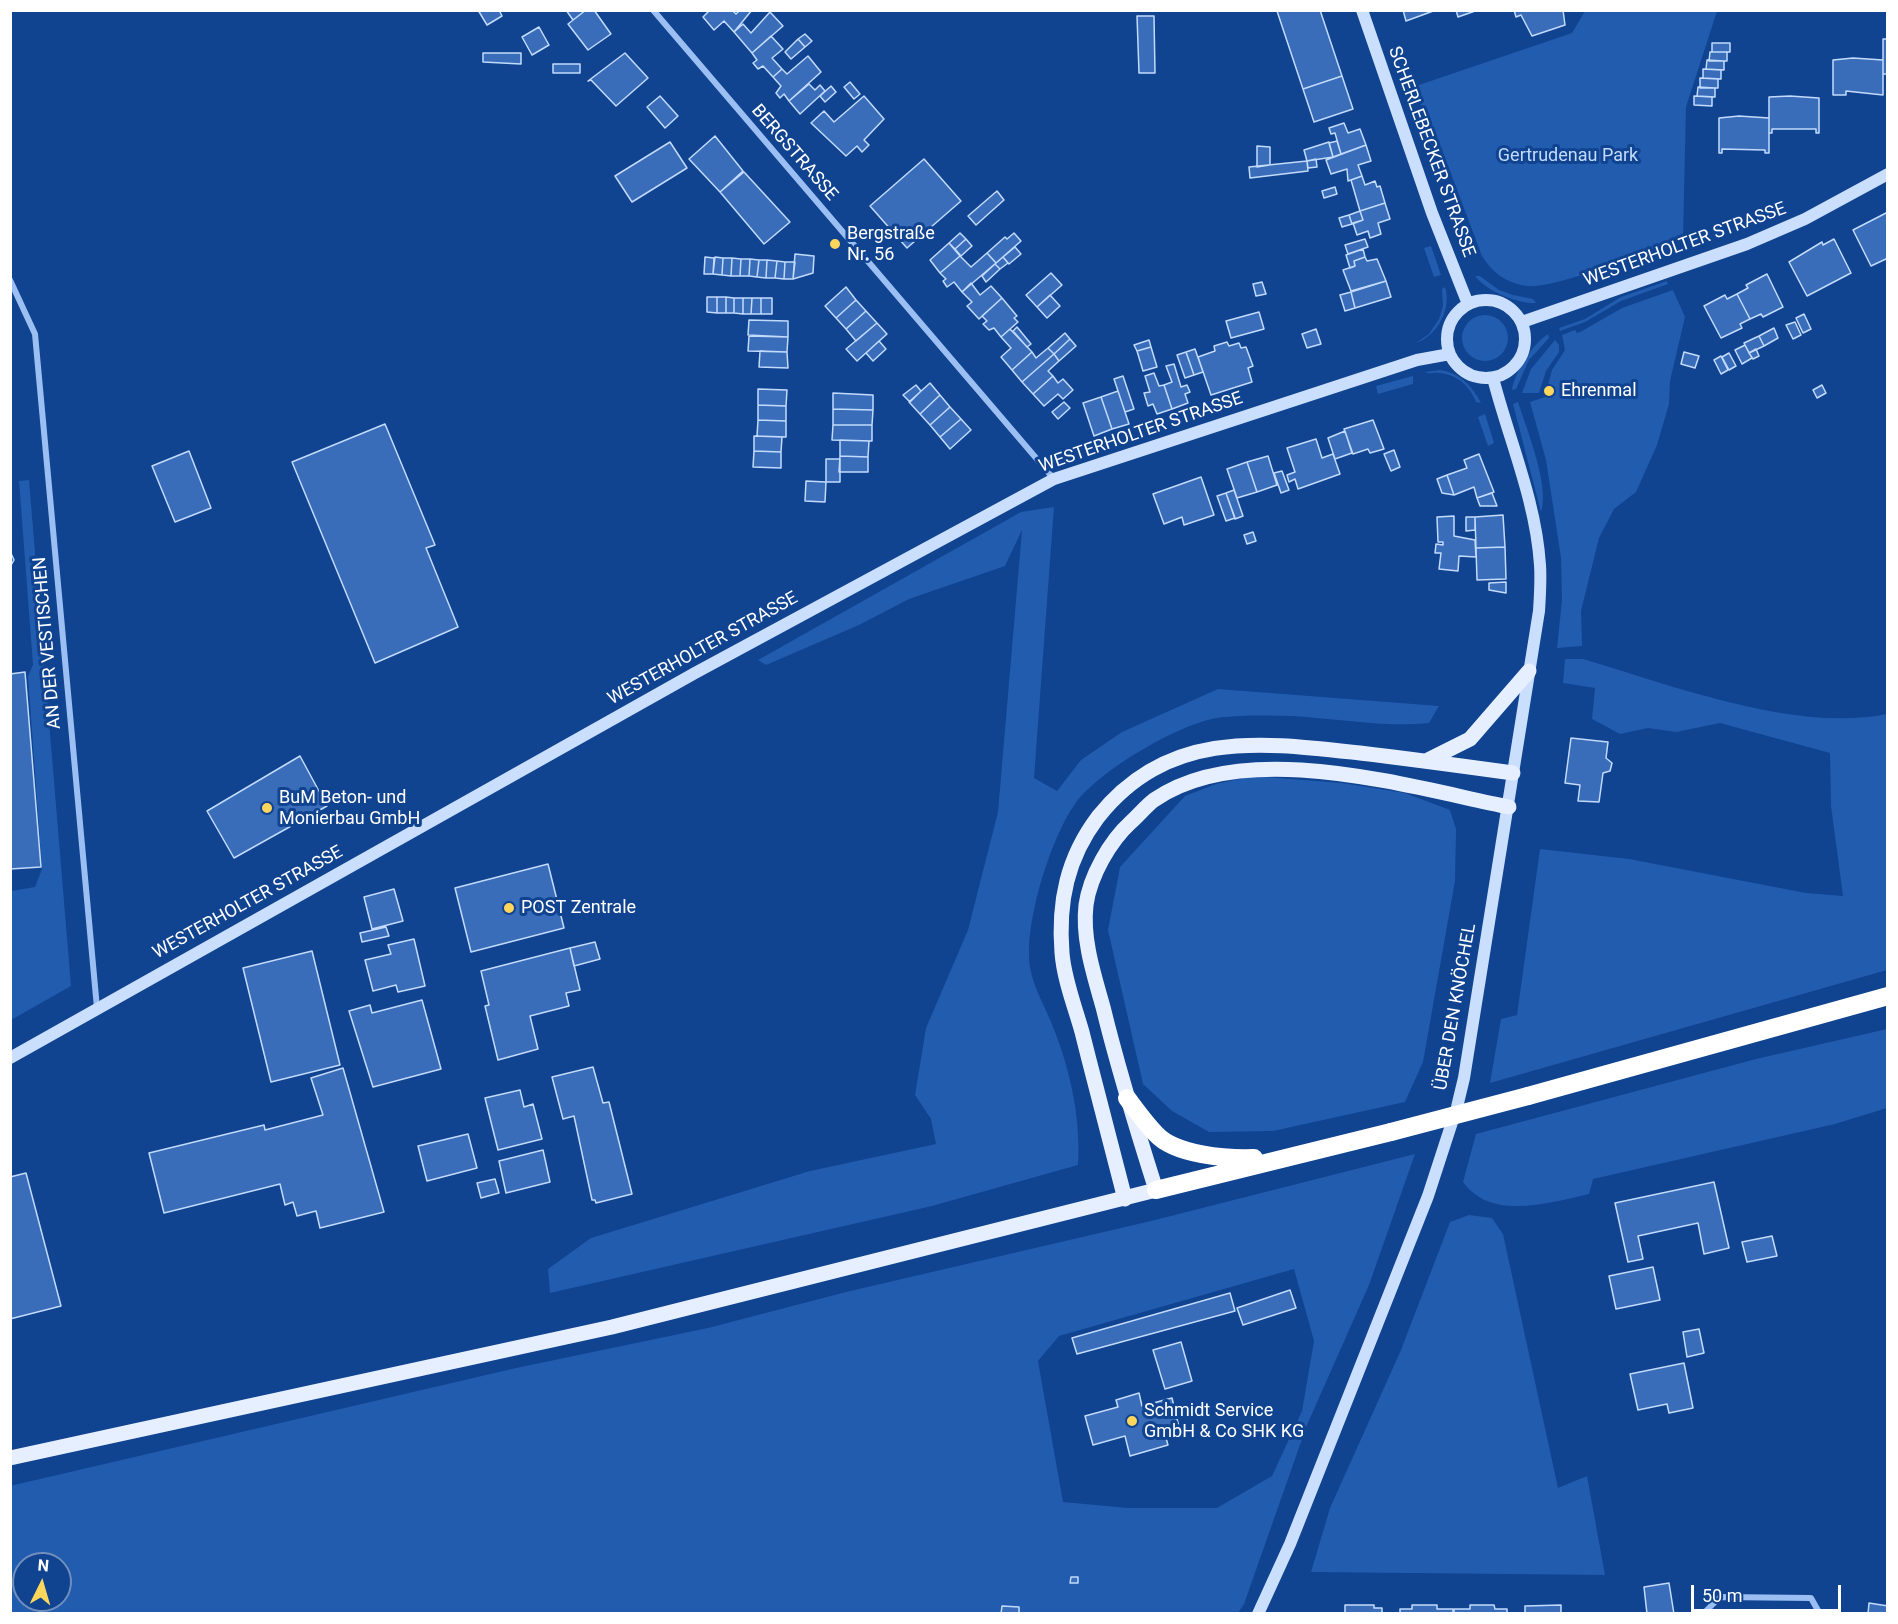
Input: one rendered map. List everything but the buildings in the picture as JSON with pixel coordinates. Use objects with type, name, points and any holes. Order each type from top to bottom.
[{"type":"highway","points":[[1156,1190],[1528,1096],[1887,996]]},
{"type":"highway","points":[[1127,1098],[1157,1136],[1183,1149],[1234,1159],[1300,1154]]},
{"type":"main road","points":[[1426,761],[1470,739],[1529,671]]},
{"type":"main road","points":[[1125,1199],[1062,956],[1061,904],[1069,869],[1084,836],[1108,805],[1134,780],[1168,762],[1220,746],[1296,745],[1513,773]]},
{"type":"main road","points":[[10,1458],[612,1327],[1156,1190],[1127,1098],[1089,953],[1086,904],[1100,864],[1121,831],[1155,800],[1188,784],[1224,773],[1264,768],[1369,780],[1509,807]]},
{"type":"street","name":"BERGSTRASSE","points":[[652,10],[1054,479]]},
{"type":"street","name":"SCHERLEBECKER STRASSE","points":[[1362,10],[1432,213],[1468,304]]},
{"type":"street","name":"WESTERHOLTER STRASSE","points":[[1522,322],[1747,244],[1805,219],[1887,174]]},
{"type":"street","name":"AN DER VESTISCHEN","points":[[10,280],[35,334],[97,1008]]},
{"type":"street","points":[[1480,301],[1498,303],[1514,312],[1522,322],[1525,336],[1523,350],[1517,363],[1506,373],[1493,378],[1472,376],[1455,363],[1450,354],[1448,331],[1452,320],[1468,304],[1480,301]]},
{"type":"street","name":"WESTERHOLTER STRASSE","points":[[10,1058],[746,645],[1054,479],[1417,360],[1450,354]]},
{"type":"street","name":"ÜBER DEN KNÖCHEL","points":[[1258,1614],[1290,1544],[1428,1196],[1464,1078],[1539,611],[1540,566],[1527,491],[1493,378]]},
{"type":"street","points":[[1703,1614],[1720,1597],[1811,1598],[1820,1614]]},
{"type":"green space","name":"Gertrudenau Park","points":[[1585,11],[1717,11],[1686,107],[1683,238],[1581,275],[1541,285],[1520,285],[1501,277],[1482,256],[1438,139],[1420,103],[1416,86],[1572,33]]},
{"type":"green space","points":[[1431,246],[1441,275],[1434,277],[1424,248]]},
{"type":"green space","points":[[1475,276],[1480,276],[1499,290],[1533,299],[1536,303],[1503,296],[1480,282]]},
{"type":"green space","points":[[1667,281],[1668,284],[1621,301],[1585,322],[1560,331],[1559,328],[1585,319],[1621,297]]},
{"type":"green space","points":[[1445,287],[1446,304],[1441,321],[1430,334],[1416,343],[1429,334],[1439,319],[1443,306],[1442,289]]},
{"type":"green space","points":[[1673,290],[1685,317],[1670,381],[1669,404],[1657,445],[1636,492],[1614,509],[1599,538],[1581,611],[1582,646],[1557,648],[1562,600],[1561,558],[1546,460],[1530,402],[1545,397],[1552,370],[1565,350],[1562,335],[1575,330],[1577,333],[1582,331],[1622,308]]},
{"type":"green space","points":[[1485,315],[1501,322],[1508,338],[1501,354],[1485,361],[1469,354],[1462,338],[1469,322]]},
{"type":"green space","points":[[1548,334],[1549,338],[1529,360],[1516,389],[1512,390],[1525,359]]},
{"type":"green space","points":[[1555,340],[1559,345],[1559,352],[1546,371],[1539,393],[1522,393],[1531,369]]},
{"type":"green space","points":[[1440,370],[1454,374],[1465,381],[1481,403],[1476,402],[1470,391],[1457,378],[1446,374],[1425,372]]},
{"type":"green space","points":[[1413,376],[1413,384],[1378,394],[1376,386]]},
{"type":"green space","points":[[1518,402],[1540,473],[1543,501],[1541,512],[1513,404]]},
{"type":"green space","points":[[1485,414],[1494,443],[1488,446],[1478,417]]},
{"type":"green space","points":[[29,480],[71,986],[11,1020],[11,891],[35,887],[42,869],[28,676],[33,665],[19,481]]},
{"type":"green space","points":[[1054,507],[1034,778],[1057,791],[1081,760],[1122,732],[1218,689],[1439,706],[1429,723],[1415,724],[1282,716],[1237,716],[1208,720],[1166,737],[1122,762],[1086,791],[1075,804],[1058,836],[1043,876],[1032,918],[1029,955],[1035,985],[1055,1032],[1074,1097],[1079,1148],[1078,1165],[932,1206],[550,1293],[548,1269],[591,1238],[810,1171],[936,1144],[931,1119],[915,1095],[926,1028],[968,930],[998,812],[1022,530],[1005,566],[909,599],[859,625],[766,665],[758,660],[1021,512]]},
{"type":"green space","points":[[1565,659],[1583,659],[1694,693],[1774,712],[1813,717],[1851,718],[1887,714],[1887,970],[1490,1083],[1501,1019],[1517,1015],[1540,849],[1629,859],[1806,893],[1843,896],[1831,806],[1830,753],[1720,723],[1676,732],[1648,728],[1620,734],[1592,719],[1595,688],[1563,683]]},
{"type":"green space","points":[[1253,776],[1342,783],[1405,793],[1450,810],[1456,829],[1455,881],[1423,1062],[1405,1102],[1273,1131],[1209,1132],[1172,1111],[1143,1084],[1108,930],[1120,867],[1185,796],[1216,784]]},
{"type":"green space","points":[[1887,1029],[1887,1108],[1835,1124],[1593,1179],[1589,1194],[1539,1204],[1522,1206],[1489,1202],[1475,1194],[1463,1182],[1476,1134],[1756,1059]]},
{"type":"green space","points":[[1415,1154],[1369,1285],[1307,1425],[1244,1604],[1238,1613],[11,1613],[10,1486],[516,1368],[708,1328],[846,1292],[1151,1221]],"holes":[[[1294,1269],[1314,1341],[1302,1411],[1272,1476],[1217,1508],[1128,1508],[1063,1502],[1038,1361],[1059,1336]]]},
{"type":"green space","points":[[1469,1215],[1492,1218],[1503,1234],[1558,1488],[1587,1476],[1605,1575],[1311,1572],[1330,1508],[1401,1350],[1450,1222]]},
{"type":"place","name":"Bergstraße Nr. 56","points":[[835,244]]},
{"type":"place","name":"Ehrenmal","points":[[1549,391]]},
{"type":"place","name":"BuM Beton- und Monierbau GmbH","points":[[267,808]]},
{"type":"place","name":"POST Zentrale","points":[[509,908]]},
{"type":"place","name":"Schmidt Service GmbH & Co SHK KG","points":[[1132,1421]]}]
